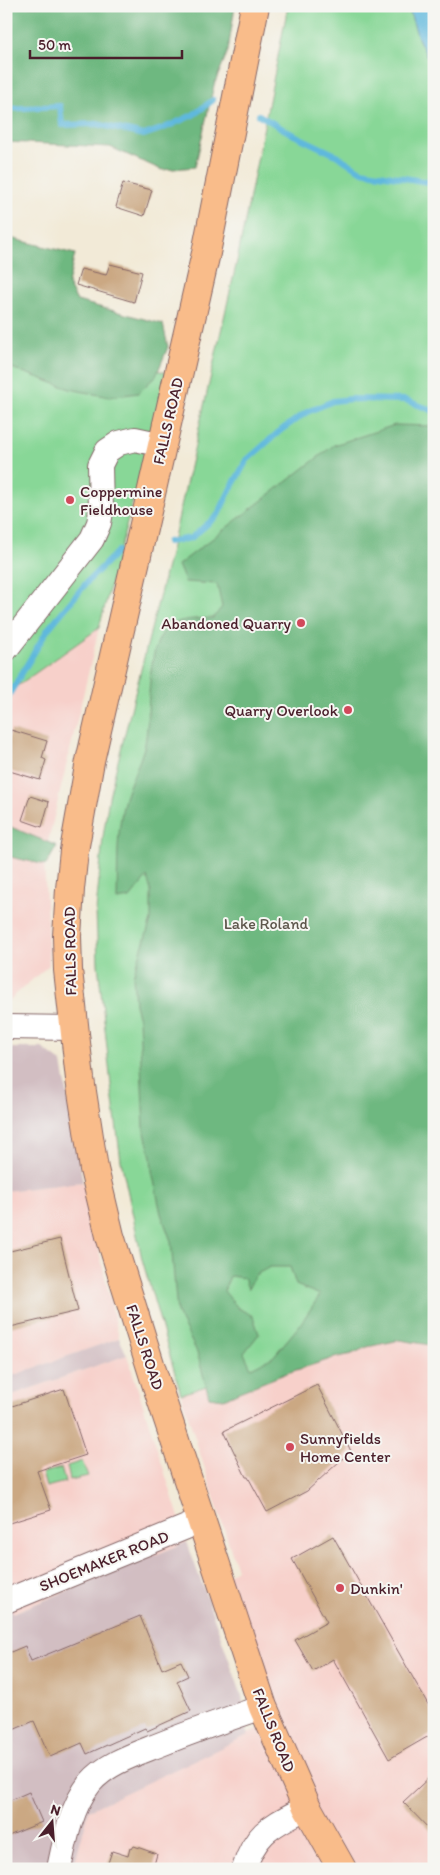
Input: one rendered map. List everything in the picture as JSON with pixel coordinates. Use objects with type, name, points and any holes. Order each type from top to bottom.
[{"type":"main road","name":"FALLS ROAD","points":[[255,6],[206,253],[97,729],[76,835],[67,936],[68,970],[73,1028],[94,1169],[104,1214],[151,1368],[263,1707],[307,1807],[342,1869]]},
{"type":"street","points":[[6,650],[92,539],[99,523],[100,465],[107,451],[119,443],[136,440],[163,444]]},
{"type":"street","points":[[6,1027],[73,1028]]},
{"type":"street","name":"SHOEMAKER ROAD","points":[[6,1601],[201,1520]]},
{"type":"street","points":[[58,1869],[67,1831],[79,1800],[90,1783],[102,1772],[124,1759],[184,1734],[263,1707]]},
{"type":"street","points":[[244,1869],[252,1847],[264,1831],[307,1807]]},
{"type":"shaded area","points":[[99,628],[44,859],[49,965],[6,1003],[6,694]]},
{"type":"shaded area","points":[[6,1048],[42,1048],[62,1063],[83,1182],[6,1191]]},
{"type":"shaded area","points":[[83,1182],[119,1338],[6,1378],[6,1191]]},
{"type":"shaded area","points":[[434,1315],[434,1395],[424,1404],[434,1415],[434,1869],[73,1869],[89,1810],[268,1724],[222,1579],[237,1569],[181,1394]]},
{"type":"shaded area","points":[[119,1338],[127,1355],[6,1397],[6,1378]]},
{"type":"shaded area","points":[[127,1355],[187,1542],[12,1613],[6,1594],[6,1397]]},
{"type":"shaded area","points":[[187,1542],[242,1696],[248,1735],[89,1810],[73,1869],[6,1869],[6,1594],[13,1613]]},
{"type":"green space","points":[[6,6],[235,6],[228,51],[214,85],[195,167],[162,170],[110,147],[6,142]]},
{"type":"green space","name":"Lake Roland","points":[[288,6],[434,6],[434,1315],[181,1394],[142,1259],[121,1161],[98,964],[96,911],[109,797],[172,546],[237,261]]},
{"type":"green space","points":[[6,237],[75,254],[68,284],[77,301],[163,324],[168,347],[156,376],[138,393],[109,397],[70,389],[6,366]]},
{"type":"green space","name":"Coppermine Fieldhouse","points":[[6,328],[167,373],[99,628],[6,694]]},
{"type":"green space","name":"Lake Roland","points":[[395,425],[434,426],[434,1347],[400,1340],[367,1347],[352,1354],[287,1373],[224,1399],[209,1397],[197,1352],[177,1313],[171,1241],[161,1214],[144,1129],[139,1019],[135,1005],[133,976],[151,920],[151,891],[147,877],[130,898],[117,900],[120,823],[129,785],[144,748],[152,667],[160,637],[173,624],[189,620],[213,618],[222,607],[217,584],[185,582],[178,565],[334,445]],"holes":[[[270,1267],[290,1267],[296,1285],[320,1295],[299,1326],[273,1357],[251,1368],[244,1353],[259,1334],[253,1316],[238,1308],[224,1291],[230,1276],[244,1278],[248,1289],[255,1275]]]},
{"type":"green space","points":[[6,825],[57,846],[46,865],[6,856]]},
{"type":"green space","points":[[82,1461],[88,1476],[70,1480],[67,1466]]},
{"type":"green space","points":[[61,1468],[65,1482],[46,1487],[42,1473]]},
{"type":"water","points":[[408,6],[434,6],[434,71],[418,38]]},
{"type":"building","points":[[123,183],[152,190],[144,216],[116,207]]},
{"type":"building","points":[[110,264],[142,272],[134,302],[76,285],[81,269],[106,275]]},
{"type":"building","points":[[11,730],[47,741],[42,758],[46,760],[40,780],[6,770],[6,745]]},
{"type":"building","points":[[30,796],[49,802],[42,827],[22,820]]},
{"type":"building","points":[[60,1239],[78,1311],[6,1328],[6,1252]]},
{"type":"building","name":"Sunnyfields Home Center","points":[[317,1385],[351,1451],[307,1491],[267,1512],[248,1477],[246,1477],[224,1431]]},
{"type":"building","points":[[64,1389],[86,1455],[37,1471],[51,1510],[6,1524],[6,1408]]},
{"type":"building","points":[[333,1536],[434,1715],[434,1733],[389,1759],[333,1659],[313,1671],[295,1640],[327,1622],[292,1559]]},
{"type":"building","points":[[140,1616],[162,1669],[181,1661],[188,1676],[177,1681],[191,1711],[147,1731],[145,1728],[87,1754],[82,1743],[50,1757],[34,1721],[6,1733],[6,1654],[25,1646],[31,1661]]},
{"type":"building","points":[[434,1773],[434,1834],[403,1802]]},
{"type":"building","points":[[29,1792],[42,1822],[6,1837],[6,1802]]},
{"type":"building","points":[[134,1846],[157,1854],[154,1865],[157,1866],[156,1869],[106,1869],[112,1851],[128,1856],[130,1848],[132,1849]]},
{"type":"waterway","points":[[6,109],[60,106],[62,125],[97,124],[144,135],[193,115],[213,100]]},
{"type":"waterway","points":[[259,115],[292,134],[336,155],[361,171],[434,183]]},
{"type":"waterway","points":[[168,542],[191,538],[218,515],[247,460],[281,430],[307,412],[333,401],[351,399],[405,400],[434,411]]},
{"type":"waterway","points":[[6,700],[48,629],[88,581],[118,551]]},
{"type":"place","name":"Coppermine Fieldhouse","points":[[70,500]]},
{"type":"place","name":"Abandoned Quarry","points":[[301,623]]},
{"type":"place","name":"Quarry Overlook","points":[[348,710]]},
{"type":"place","name":"Sunnyfields Home Center","points":[[290,1447]]},
{"type":"place","name":"Dunkin'","points":[[340,1588]]}]
